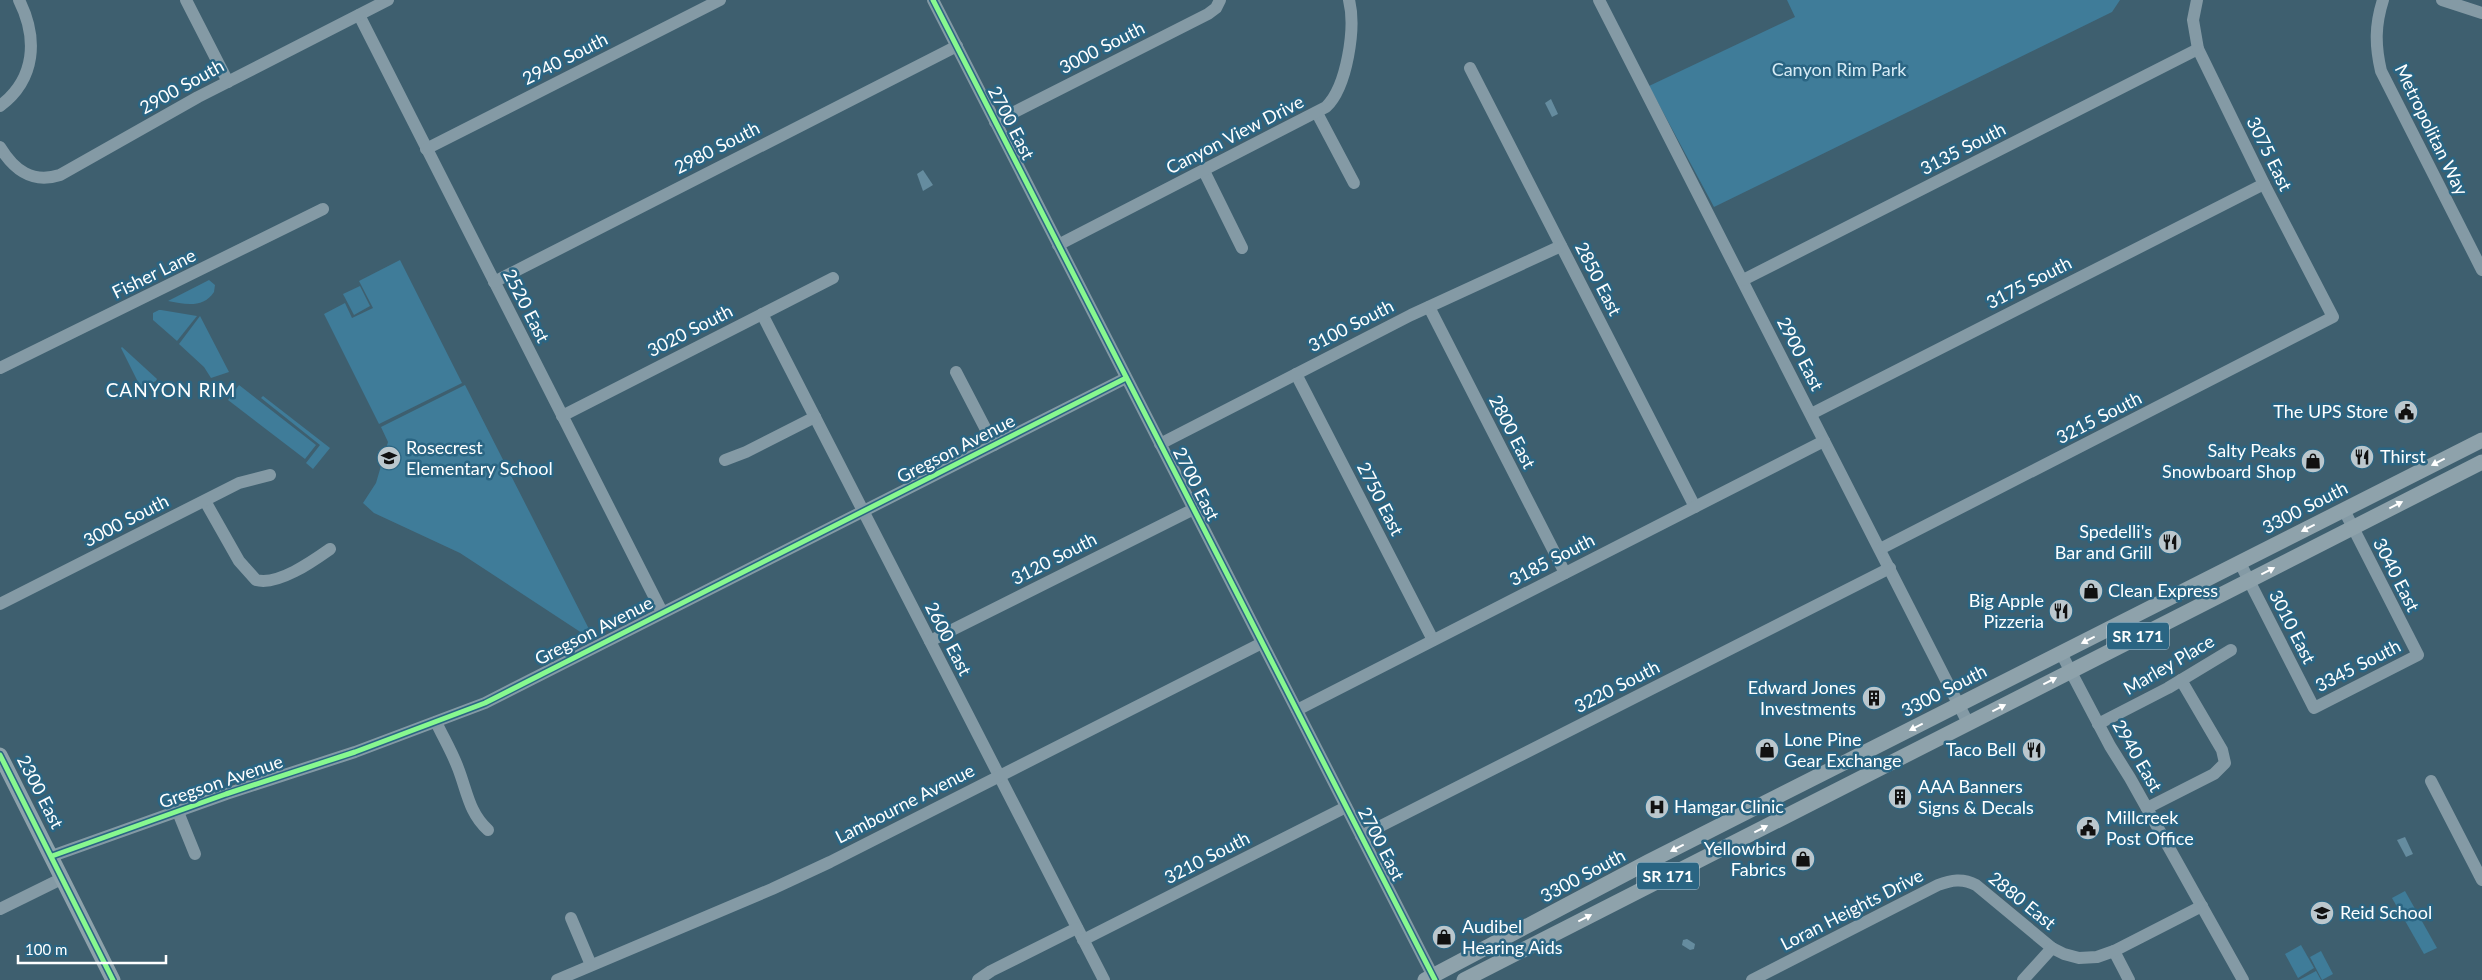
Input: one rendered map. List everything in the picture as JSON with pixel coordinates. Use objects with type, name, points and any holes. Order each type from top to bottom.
[{"type":"main road","name":"3300 South","points":[[1431,978],[1648,862],[2482,440]]},
{"type":"main road","name":"SR 171","points":[[1464,980],[2482,462]]},
{"type":"main road","name":"2300 East","points":[[0,755],[113,980]]},
{"type":"street","points":[[0,106],[22,82],[31,60],[32,42],[29,24],[19,0]]},
{"type":"street","points":[[186,0],[228,82]]},
{"type":"street","name":"2900 South","points":[[0,147],[10,162],[25,174],[34,178],[53,178],[228,82],[388,0]]},
{"type":"street","name":"2940 South","points":[[426,149],[720,0]]},
{"type":"street","name":"2700 East","points":[[933,0],[1361,836],[1431,978]]},
{"type":"street","name":"3000 South","points":[[995,122],[1208,14],[1216,8],[1220,0]]},
{"type":"street","name":"Canyon View Drive","points":[[1058,245],[1317,113],[1334,97],[1344,72],[1352,20],[1350,0]]},
{"type":"street","name":"2900 East","points":[[1599,0],[1968,723]]},
{"type":"street","name":"3075 East","points":[[2196,0],[2193,20],[2198,49],[2264,184],[2334,318]]},
{"type":"street","name":"Metropolitan Way","points":[[2383,0],[2377,17],[2376,39],[2381,71],[2482,270]]},
{"type":"street","points":[[2442,0],[2482,13]]},
{"type":"street","name":"2520 East","points":[[358,15],[662,612]]},
{"type":"street","name":"2980 South","points":[[494,282],[957,46]]},
{"type":"street","name":"3135 South","points":[[1742,280],[2198,49]]},
{"type":"street","name":"2850 East","points":[[1470,68],[1694,507]]},
{"type":"street","points":[[1317,113],[1354,183]]},
{"type":"street","points":[[1204,171],[1242,248]]},
{"type":"street","name":"3175 South","points":[[1811,414],[2264,184]]},
{"type":"street","name":"Fisher Lane","points":[[0,368],[323,209]]},
{"type":"street","name":"3100 South","points":[[1160,444],[1429,307],[1561,246]]},
{"type":"street","name":"3020 South","points":[[562,416],[833,278]]},
{"type":"street","name":"2800 East","points":[[1429,307],[1565,573]]},
{"type":"street","name":"2600 East","points":[[762,314],[1104,980]]},
{"type":"street","name":"3215 South","points":[[1880,549],[2334,318]]},
{"type":"street","points":[[956,372],[994,445]]},
{"type":"street","name":"2750 East","points":[[1296,374],[1433,640]]},
{"type":"street","name":"Gregson Avenue","points":[[52,856],[436,722],[485,702],[1126,378]]},
{"type":"street","points":[[726,460],[815,417]]},
{"type":"street","name":"3185 South","points":[[1296,710],[1824,441]]},
{"type":"street","name":"3000 South","points":[[0,604],[249,479],[270,475]]},
{"type":"street","points":[[205,501],[235,554],[247,572],[256,580],[270,581],[300,569],[330,549]]},
{"type":"street","name":"3120 South","points":[[930,641],[1194,509]]},
{"type":"street","name":"3040 East","points":[[2344,510],[2418,655]]},
{"type":"street","name":"3010 East","points":[[2240,563],[2314,708]]},
{"type":"street","name":"3220 South","points":[[1361,836],[1890,568]]},
{"type":"street","name":"Lambourne Avenue","points":[[556,980],[772,889],[1262,643]]},
{"type":"street","name":"Marley Place","points":[[2098,724],[2181,680],[2231,650]]},
{"type":"street","name":"2940 East","points":[[2061,653],[2098,724],[2243,980]]},
{"type":"street","name":"3345 South","points":[[2314,708],[2418,655]]},
{"type":"street","points":[[2147,808],[2214,774],[2225,763],[2222,750],[2181,680]]},
{"type":"street","points":[[436,722],[458,768],[472,811],[478,821],[488,830]]},
{"type":"street","points":[[2431,781],[2482,880]]},
{"type":"street","name":"3210 South","points":[[1083,940],[1346,807]]},
{"type":"street","points":[[178,812],[195,854]]},
{"type":"street","points":[[0,909],[63,878]]},
{"type":"street","name":"Loran Heights Drive","points":[[1752,980],[1938,886],[1954,881],[1970,882]]},
{"type":"street","name":"2880 East","points":[[1970,882],[1988,894],[2052,948],[2079,958],[2097,957],[2114,951],[2202,906]]},
{"type":"street","points":[[570,918],[591,965]]},
{"type":"street","points":[[978,980],[991,971],[1077,928]]},
{"type":"street","points":[[2023,980],[2052,948]]},
{"type":"street","points":[[2114,951],[2129,980]]},
{"type":"green space","name":"Canyon Rim Park","points":[[1787,0],[2120,0],[2112,12],[1714,207],[1649,86],[1795,17]]},
{"type":"green space","points":[[400,260],[462,383],[379,424],[324,314],[345,303],[352,318],[373,308],[359,281]]},
{"type":"green space","points":[[209,280],[215,285],[214,292],[204,301],[193,304],[168,301]]},
{"type":"green space","points":[[360,286],[370,306],[354,315],[343,294]]},
{"type":"green space","points":[[159,310],[197,316],[177,341],[153,320],[153,313]]},
{"type":"green space","points":[[200,316],[229,372],[211,378],[204,367],[179,344]]},
{"type":"green space","points":[[122,347],[157,379],[156,381],[141,388]]},
{"type":"green space","points":[[239,385],[316,445],[305,459],[228,400]]},
{"type":"green space","points":[[465,385],[592,635],[588,637],[460,553],[374,513],[363,503],[376,483],[388,442],[381,427]]},
{"type":"green space","points":[[263,396],[330,448],[313,469],[306,463],[320,445],[261,398]]},
{"type":"green space","points":[[2405,891],[2437,948],[2424,954],[2392,898]]},
{"type":"green space","points":[[2301,945],[2314,968],[2298,978],[2285,954]]},
{"type":"green space","points":[[2321,951],[2333,974],[2322,980],[2310,957]]},
{"type":"green space","points":[[2316,971],[2321,980],[2299,980]]},
{"type":"shaded area","points":[[1551,99],[1558,114],[1552,117],[1545,103]]},
{"type":"shaded area","points":[[923,170],[933,185],[923,191],[917,174]]},
{"type":"shaded area","points":[[2405,837],[2413,854],[2406,857],[2397,840]]},
{"type":"shaded area","points":[[1687,939],[1695,944],[1694,949],[1690,950],[1682,945],[1683,940]]},
{"type":"cycle path","points":[[933,0],[1435,980]]},
{"type":"cycle path","points":[[52,856],[226,794],[355,752],[485,703],[1126,378]]},
{"type":"cycle path","points":[[0,755],[113,980]]},
{"type":"place","name":"The UPS Store","points":[[2406,412]]},
{"type":"place","name":"Thirst","points":[[2362,457]]},
{"type":"place","name":"Rosecrest Elementary School","points":[[389,458]]},
{"type":"place","name":"Salty Peaks Snowboard Shop","points":[[2313,461]]},
{"type":"place","name":"Spedelli's Bar and Grill","points":[[2170,542]]},
{"type":"place","name":"Clean Express","points":[[2091,591]]},
{"type":"place","name":"Big Apple Pizzeria","points":[[2061,611]]},
{"type":"place","name":"Edward Jones Investments","points":[[1874,698]]},
{"type":"place","name":"Lone Pine Gear Exchange","points":[[1767,750]]},
{"type":"place","name":"Taco Bell","points":[[2034,750]]},
{"type":"place","name":"AAA Banners Signs & Decals","points":[[1900,797]]},
{"type":"place","name":"Hamgar Clinic","points":[[1657,807]]},
{"type":"place","name":"Millcreek Post Office","points":[[2088,828]]},
{"type":"place","name":"Yellowbird Fabrics","points":[[1803,859]]},
{"type":"place","name":"Reid School","points":[[2322,913]]},
{"type":"place","name":"Audibel Hearing Aids","points":[[1444,937]]},
{"type":"district","name":"CANYON RIM","points":[[171,390]]}]
